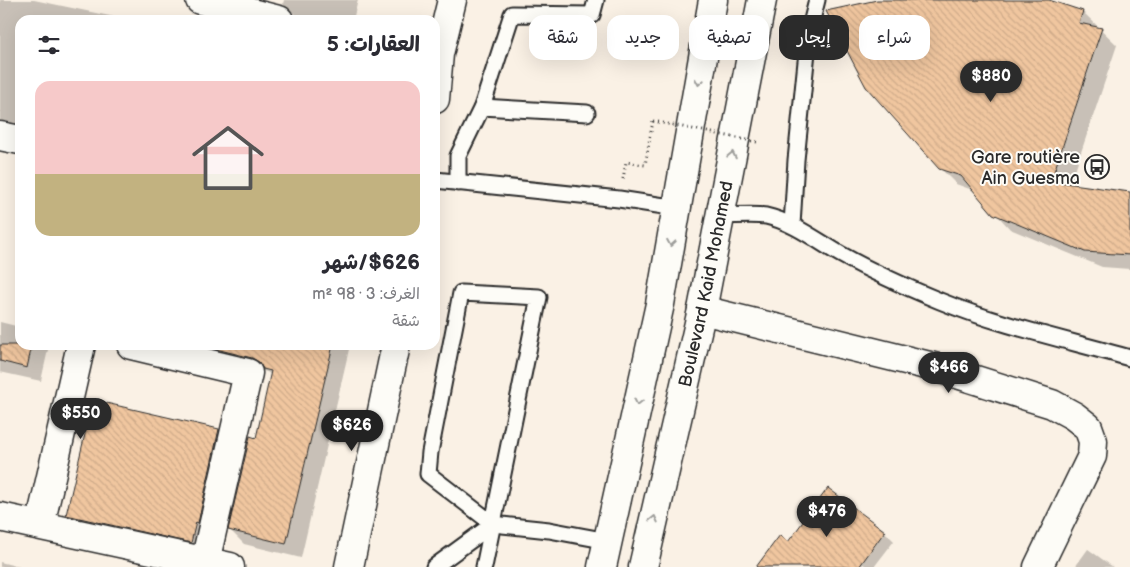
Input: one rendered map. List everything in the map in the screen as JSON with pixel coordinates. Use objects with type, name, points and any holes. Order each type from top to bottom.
[{"type":"street","points":[[200,0],[259,15]]},
{"type":"street","points":[[440,43],[452,0]]},
{"type":"street","points":[[602,567],[660,304],[713,0]]},
{"type":"street","name":"Boulevard Kaid Mohamed","points":[[643,567],[702,310],[762,0]]},
{"type":"street","points":[[0,136],[15,139]]},
{"type":"street","points":[[702,310],[938,368],[1052,404],[1088,426],[1093,441],[1092,456],[1038,567]]},
{"type":"street","points":[[40,525],[80,350]]},
{"type":"street","points":[[0,517],[218,565],[248,373],[152,350]]},
{"type":"street","points":[[349,567],[395,350]]},
{"type":"lane","points":[[458,183],[458,156],[482,107],[513,7],[592,15],[596,0]]},
{"type":"lane","points":[[792,225],[796,160],[809,32],[817,0]]},
{"type":"lane","points":[[482,107],[587,113]]},
{"type":"lane","points":[[440,181],[619,199],[677,208]]},
{"type":"lane","points":[[720,216],[764,216],[792,225],[840,254],[942,302],[995,320],[1130,358]]},
{"type":"lane","points":[[484,567],[493,524],[539,297],[461,293],[430,452],[428,474],[493,524],[549,530],[608,541]]},
{"type":"lane","points":[[434,567],[493,524]]},
{"type":"path","points":[[626,162],[645,165],[653,122],[757,142]]},
{"type":"building","points":[[877,0],[1049,0],[1083,11],[1079,23],[1102,28],[1051,181],[1130,192],[1130,255],[1085,252],[993,214],[961,176],[939,169],[866,87],[849,55],[849,15],[828,15],[826,11]]},
{"type":"building","points":[[0,345],[15,345],[15,350],[31,350],[27,368],[0,361]]},
{"type":"building","points":[[220,350],[332,350],[286,544],[228,530],[250,436],[256,438],[271,371],[263,369],[259,362],[252,358]]},
{"type":"building","points":[[93,400],[219,429],[198,523],[196,522],[191,543],[66,515]]},
{"type":"building","points":[[828,488],[885,531],[859,567],[756,567],[780,535],[788,542]]},
{"type":"place","name":"Gare routière Ain Guesma","points":[[1097,167]]}]
